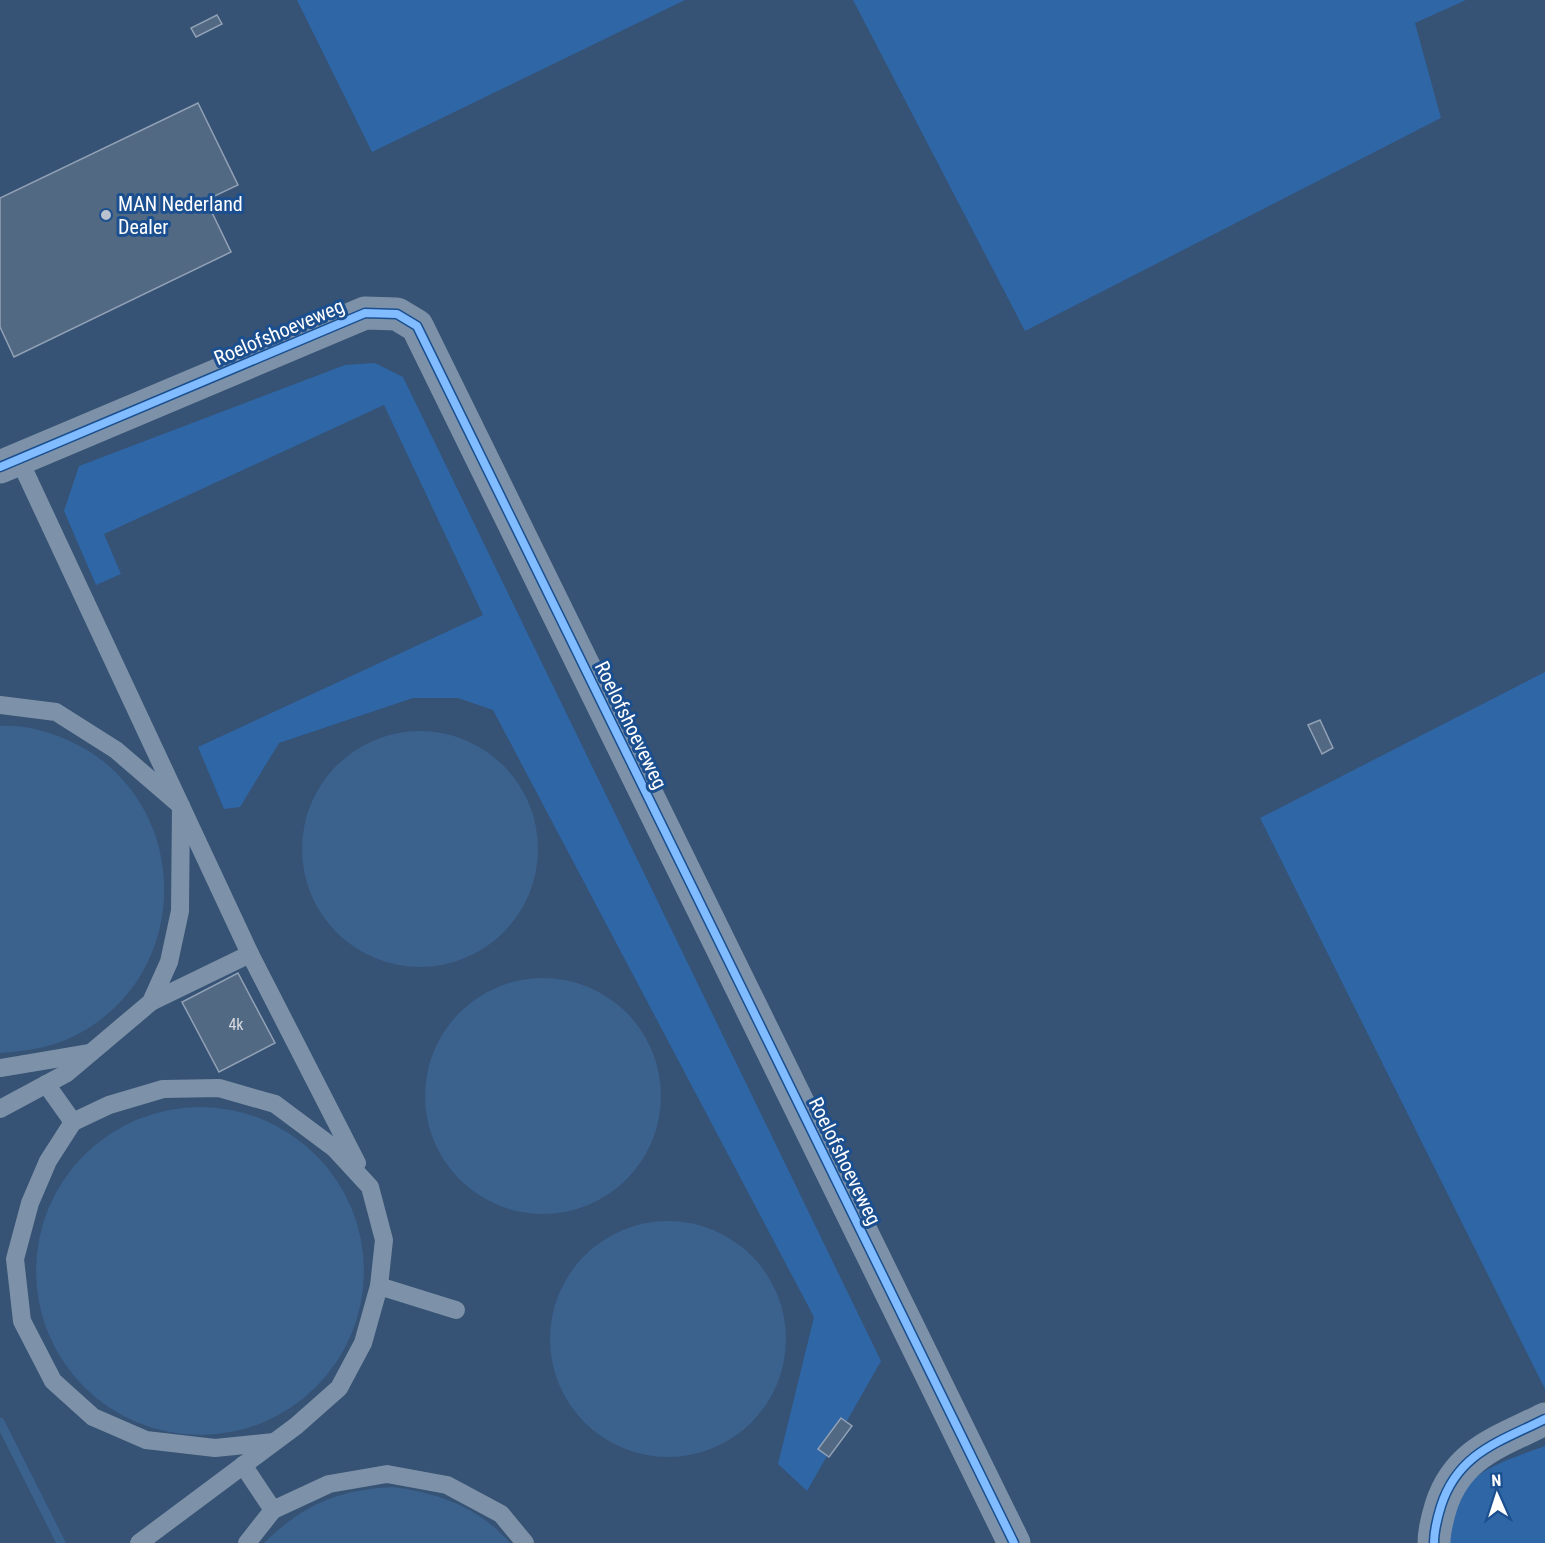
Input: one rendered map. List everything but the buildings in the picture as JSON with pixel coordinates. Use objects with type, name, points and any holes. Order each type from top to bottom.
[{"type":"street","name":"Roelofshoeveweg","points":[[10,463],[364,313],[397,314],[417,326],[1014,1543]]},
{"type":"street","points":[[1434,1543],[1434,1529],[1447,1488],[1459,1470],[1481,1451],[1545,1419]]},
{"type":"lane","points":[[10,463],[181,806],[250,954],[370,1187],[384,1240],[379,1286],[363,1343],[339,1388],[296,1426],[139,1543]]},
{"type":"lane","points":[[0,705],[56,712],[116,750],[181,806],[180,911],[169,962],[151,1002]]},
{"type":"lane","points":[[0,1109],[67,1073],[151,1002],[250,954]]},
{"type":"lane","points":[[0,1068],[92,1052]]},
{"type":"lane","points":[[46,1084],[73,1122]]},
{"type":"lane","points":[[274,1442],[215,1448],[146,1440],[93,1418],[53,1382],[22,1321],[15,1259],[30,1203],[48,1161],[73,1122],[110,1105],[163,1089],[219,1088],[275,1104],[334,1148],[370,1187]]},
{"type":"lane","points":[[379,1286],[456,1310]]},
{"type":"lane","points":[[243,1465],[273,1510]]},
{"type":"lane","points":[[247,1543],[273,1510],[329,1484],[387,1474],[447,1485],[501,1514],[525,1543]]},
{"type":"shaded area","points":[[297,0],[685,0],[372,152]]},
{"type":"shaded area","points":[[853,0],[1466,0],[1415,23],[1441,118],[1025,331]]},
{"type":"shaded area","points":[[375,363],[403,377],[881,1361],[807,1491],[778,1464],[814,1317],[493,710],[458,698],[413,698],[279,743],[240,807],[224,809],[198,747],[483,615],[384,405],[104,534],[121,574],[96,585],[64,511],[79,466],[345,365]]},
{"type":"shaded area","points":[[1545,672],[1545,1389],[1260,818]]},
{"type":"shaded area","points":[[0,726],[34,729],[67,740],[87,750],[121,777],[145,811],[159,849],[164,890],[159,930],[145,968],[121,1002],[87,1029],[66,1040],[34,1049],[0,1053]]},
{"type":"shaded area","points":[[420,731],[443,733],[476,745],[495,758],[511,774],[524,793],[533,815],[538,849],[536,872],[524,905],[511,924],[495,940],[476,953],[454,962],[420,967],[397,965],[364,953],[345,940],[329,924],[316,905],[307,883],[302,849],[304,826],[316,793],[329,774],[345,758],[364,745],[386,736]]},
{"type":"shaded area","points":[[543,978],[566,980],[599,992],[618,1005],[634,1021],[647,1040],[656,1062],[661,1096],[659,1119],[647,1152],[634,1171],[618,1187],[599,1200],[577,1209],[543,1214],[520,1212],[487,1200],[468,1187],[452,1171],[439,1152],[430,1130],[425,1096],[427,1073],[439,1040],[452,1021],[468,1005],[487,992],[509,983]]},
{"type":"shaded area","points":[[200,1107],[247,1114],[263,1120],[291,1135],[316,1155],[336,1180],[351,1208],[357,1224],[364,1271],[357,1318],[351,1334],[336,1362],[316,1387],[291,1407],[263,1422],[247,1428],[200,1435],[153,1428],[137,1422],[109,1407],[84,1387],[64,1362],[49,1334],[43,1318],[36,1271],[43,1224],[49,1208],[64,1180],[84,1155],[109,1135],[137,1120],[153,1114]]},
{"type":"shaded area","points":[[668,1221],[691,1223],[724,1235],[743,1248],[759,1264],[772,1283],[781,1305],[786,1339],[784,1362],[772,1395],[759,1414],[743,1430],[724,1443],[702,1452],[668,1457],[645,1455],[612,1443],[593,1430],[577,1414],[564,1395],[555,1373],[550,1339],[552,1316],[564,1283],[577,1264],[593,1248],[612,1235],[634,1226]]},
{"type":"shaded area","points":[[1545,1446],[1545,1543],[1450,1543],[1453,1505],[1461,1490],[1470,1481],[1494,1466]]},
{"type":"shaded area","points":[[393,1487],[426,1493],[457,1504],[485,1520],[510,1543],[264,1543],[293,1518],[323,1502],[355,1492]]},
{"type":"waterway","points":[[0,1422],[61,1543]]},
{"type":"cycle path","points":[[0,467],[365,313],[397,314],[417,326],[1014,1543]]},
{"type":"cycle path","points":[[1434,1543],[1441,1506],[1448,1488],[1458,1473],[1482,1451],[1545,1419]]},
{"type":"place","name":"MAN Nederland Dealer","points":[[106,215]]}]
